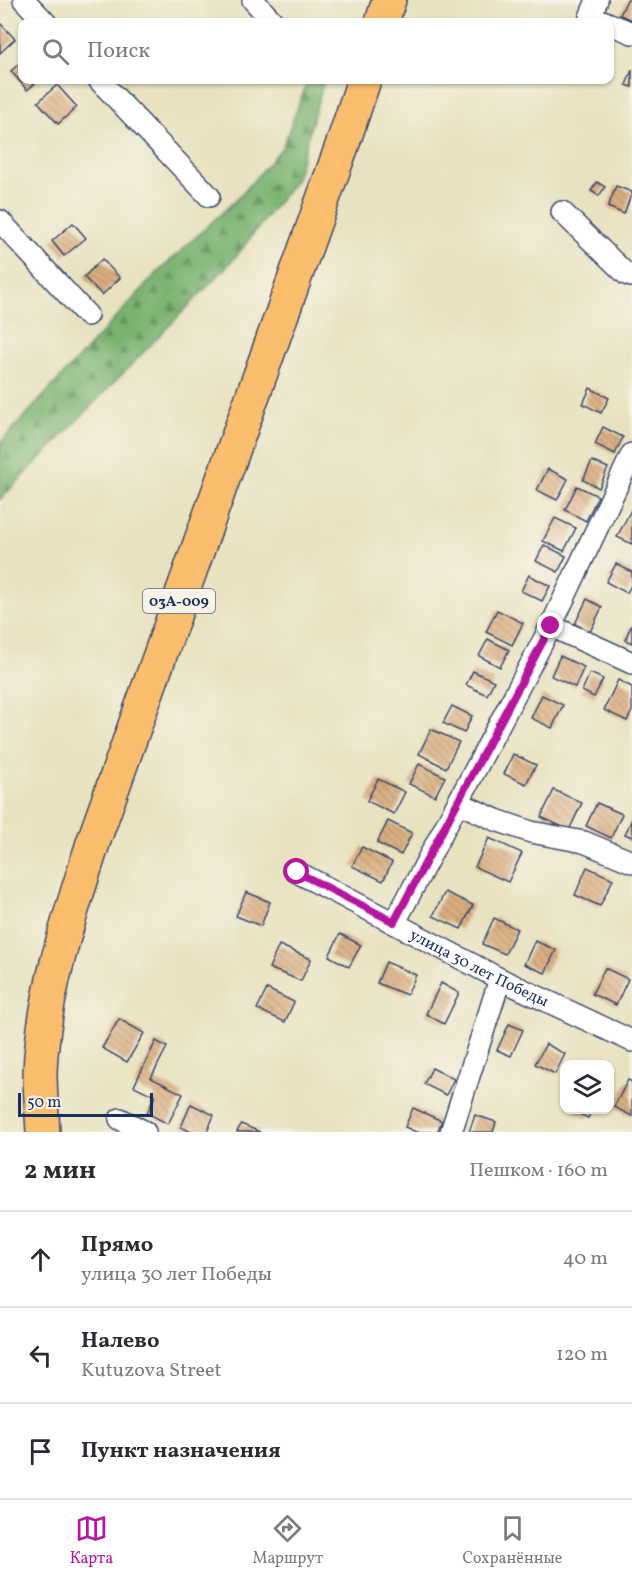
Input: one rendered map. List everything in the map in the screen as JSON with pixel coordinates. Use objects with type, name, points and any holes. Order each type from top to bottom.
[{"type":"main road","points":[[383,18],[389,0]]},
{"type":"main road","name":"03А-009","points":[[43,1132],[41,1062],[47,1010],[63,939],[93,840],[363,84]]},
{"type":"street","points":[[24,0],[41,18]]},
{"type":"street","points":[[253,0],[269,18]]},
{"type":"street","points":[[614,26],[632,33]]},
{"type":"street","points":[[103,84],[209,196]]},
{"type":"street","points":[[562,212],[626,274],[632,276]]},
{"type":"street","points":[[0,221],[87,315]]},
{"type":"street","points":[[394,922],[551,626],[630,466]]},
{"type":"street","points":[[551,626],[632,663]]},
{"type":"street","points":[[459,803],[496,820],[531,832],[584,842],[632,862]]},
{"type":"street","name":"улица 30 лет Победы","points":[[297,872],[500,979],[632,1041]]},
{"type":"street","points":[[451,1132],[500,979]]},
{"type":"street","points":[[120,1119],[145,1132]]},
{"type":"green space","points":[[306,84],[323,84],[296,179],[234,259],[0,500],[0,443],[158,272],[238,198],[282,148]]},
{"type":"building","points":[[627,0],[632,0],[632,20],[620,15]]},
{"type":"building","points":[[0,23],[15,39],[0,53]]},
{"type":"building","points":[[18,65],[18,79],[11,71]]},
{"type":"building","points":[[632,70],[632,87],[626,85]]},
{"type":"building","points":[[22,84],[34,84],[27,90]]},
{"type":"building","points":[[57,85],[77,107],[58,124],[38,102]]},
{"type":"building","points":[[597,182],[605,187],[599,196],[591,191]]},
{"type":"building","points":[[616,186],[632,192],[624,214],[608,207]]},
{"type":"building","points":[[73,223],[86,238],[64,256],[52,241]]},
{"type":"building","points":[[102,259],[120,278],[102,295],[84,277]]},
{"type":"building","points":[[590,388],[609,398],[601,413],[583,404]]},
{"type":"building","points":[[603,427],[623,437],[615,454],[595,444]]},
{"type":"building","points":[[592,461],[608,468],[599,488],[583,480]]},
{"type":"building","points":[[548,469],[568,479],[557,500],[537,490]]},
{"type":"building","points":[[577,486],[598,496],[586,521],[565,510]]},
{"type":"building","points":[[632,508],[632,544],[617,537]]},
{"type":"building","points":[[555,518],[576,528],[564,551],[543,541]]},
{"type":"building","points":[[544,545],[566,556],[558,572],[536,561]]},
{"type":"building","points":[[616,564],[632,572],[632,583],[627,593],[606,582]]},
{"type":"building","points":[[529,575],[550,586],[542,601],[521,591]]},
{"type":"building","points":[[587,599],[602,607],[590,632],[575,624]]},
{"type":"building","points":[[497,610],[523,623],[512,645],[486,632]]},
{"type":"building","points":[[632,624],[632,643],[625,640]]},
{"type":"building","points":[[488,639],[509,650],[500,667],[479,656]]},
{"type":"building","points":[[560,656],[584,667],[575,687],[551,676]]},
{"type":"building","points":[[473,671],[494,681],[487,695],[466,685]]},
{"type":"building","points":[[590,673],[603,679],[594,697],[582,691]]},
{"type":"building","points":[[618,680],[632,687],[632,711],[627,721],[604,710]]},
{"type":"building","points":[[542,695],[563,705],[552,728],[531,718]]},
{"type":"building","points":[[452,706],[472,716],[464,733],[443,723]]},
{"type":"building","points":[[431,729],[459,742],[446,768],[419,754]]},
{"type":"building","points":[[513,754],[536,765],[526,784],[504,774]]},
{"type":"building","points":[[419,764],[445,777],[435,796],[409,784]]},
{"type":"building","points":[[378,779],[405,792],[394,814],[367,801]]},
{"type":"building","points":[[554,790],[582,803],[569,830],[541,817]]},
{"type":"building","points":[[597,803],[622,814],[611,838],[586,826]]},
{"type":"building","points":[[632,819],[632,837],[625,834]]},
{"type":"building","points":[[388,821],[412,833],[401,855],[377,843]]},
{"type":"building","points":[[489,838],[522,853],[508,882],[475,867]]},
{"type":"building","points":[[362,847],[392,862],[383,881],[352,866]]},
{"type":"building","points":[[587,867],[613,879],[600,906],[575,895]]},
{"type":"building","points":[[246,892],[270,902],[261,926],[236,916]]},
{"type":"building","points":[[445,892],[473,905],[461,929],[433,916]]},
{"type":"building","points":[[494,918],[517,929],[505,954],[482,944]]},
{"type":"building","points":[[340,934],[361,945],[349,967],[329,956]]},
{"type":"building","points":[[535,941],[556,950],[545,973],[524,964]]},
{"type":"building","points":[[279,945],[311,959],[301,981],[269,968]]},
{"type":"building","points":[[386,962],[416,975],[407,995],[377,983]]},
{"type":"building","points":[[605,968],[628,979],[616,1005],[592,994]]},
{"type":"building","points":[[441,983],[459,993],[444,1024],[426,1014]]},
{"type":"building","points":[[267,989],[294,1002],[285,1022],[257,1009]]},
{"type":"building","points":[[119,1019],[144,1033],[127,1062],[102,1048]]},
{"type":"building","points":[[509,1024],[523,1030],[511,1056],[497,1050]]},
{"type":"building","points":[[156,1041],[167,1047],[151,1078],[183,1094],[168,1124],[147,1113],[155,1096],[134,1086]]},
{"type":"building","points":[[546,1044],[565,1054],[555,1074],[535,1064]]},
{"type":"building","points":[[432,1068],[454,1079],[446,1095],[424,1084]]},
{"type":"building","points":[[628,1080],[632,1082],[632,1116],[614,1107]]},
{"type":"building","points":[[191,1104],[214,1115],[207,1132],[191,1132],[181,1127]]},
{"type":"building","points":[[413,1108],[442,1121],[437,1132],[416,1132],[405,1127]]},
{"type":"building","points":[[475,1115],[496,1122],[493,1132],[469,1132]]},
{"type":"building","points":[[241,1124],[260,1132],[237,1132]]},
{"type":"route","points":[[297,872],[394,922],[551,626]]}]
